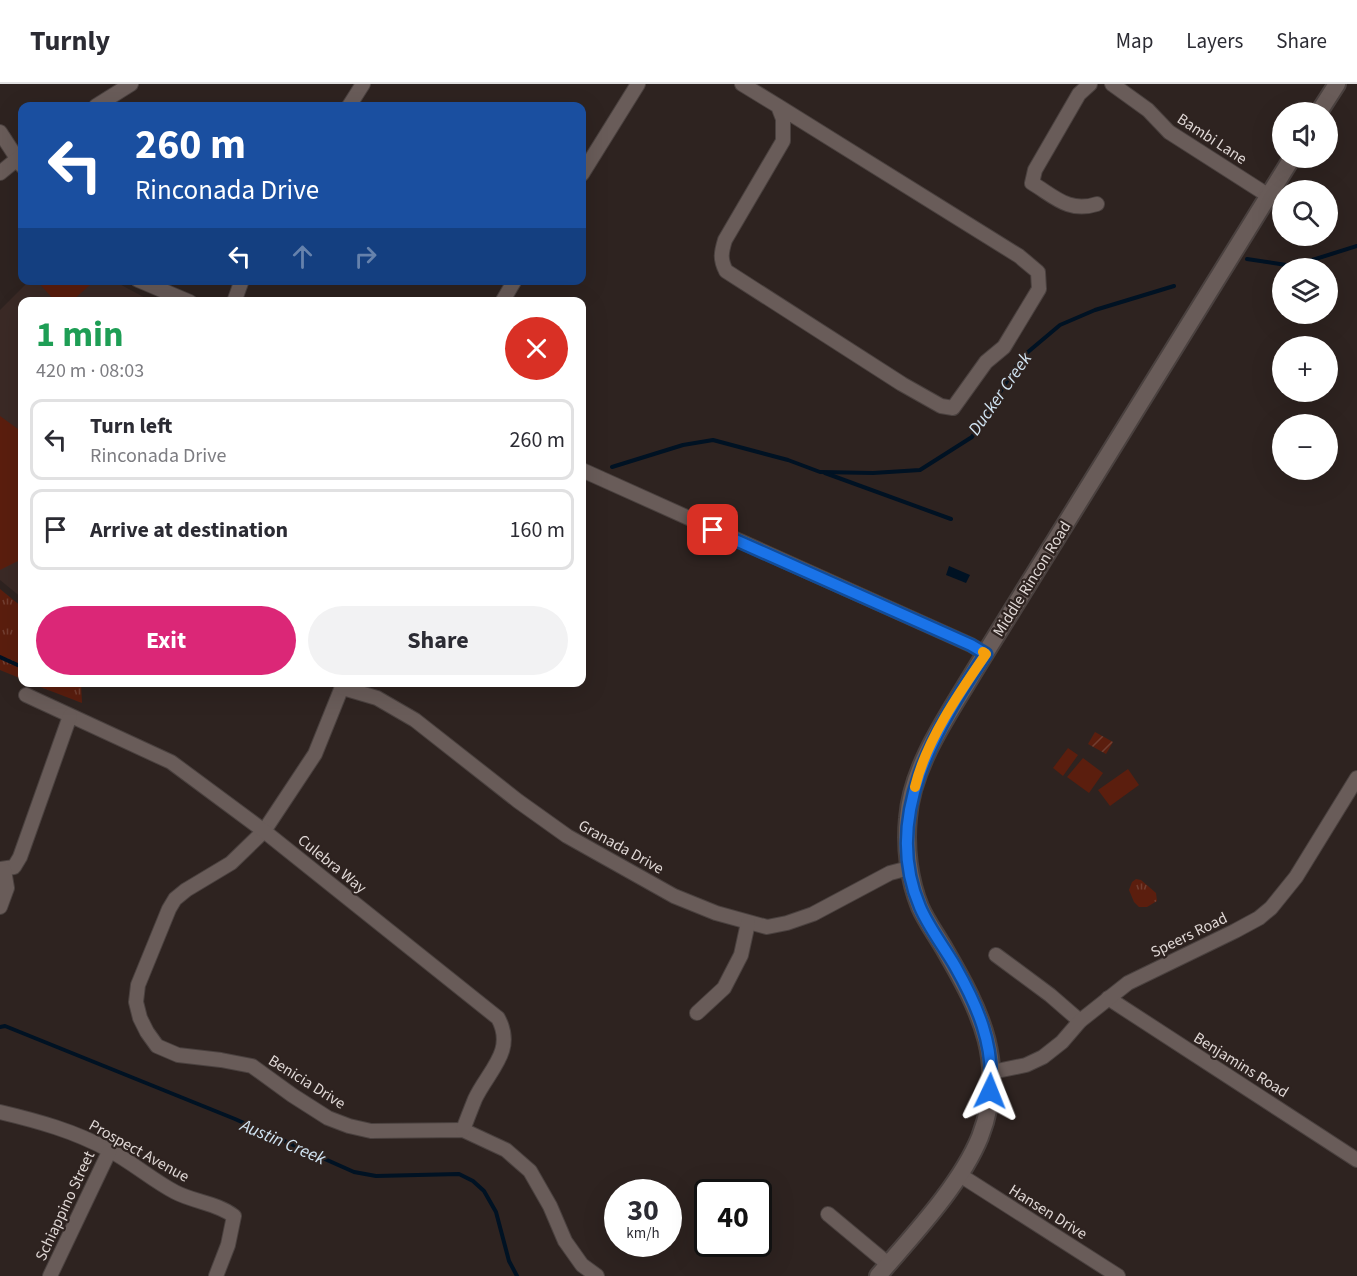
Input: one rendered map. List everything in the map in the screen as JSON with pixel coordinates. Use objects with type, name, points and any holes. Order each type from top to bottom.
[{"type":"street","points":[[102,102],[131,84]]},
{"type":"street","points":[[352,102],[363,84]]},
{"type":"street","points":[[586,168],[638,84]]},
{"type":"street","points":[[742,84],[778,106],[1019,256],[1038,272],[1039,289],[1004,347],[986,362],[953,408],[941,406],[902,384],[726,271],[721,254],[725,240],[783,141],[783,119],[778,106]]},
{"type":"street","points":[[1090,84],[1079,94],[1049,145],[1035,170],[1032,183],[1070,207],[1085,208],[1097,204]]},
{"type":"street","name":"Bambi Lane","points":[[1112,84],[1148,110],[1169,132],[1269,196]]},
{"type":"street","points":[[1325,102],[1336,84]]},
{"type":"street","points":[[0,132],[18,156]]},
{"type":"street","points":[[0,173],[18,162]]},
{"type":"street","name":"Middle Rincon Road","points":[[883,1270],[960,1175],[980,1137],[988,1110],[992,1072],[988,1038],[978,1012],[964,981],[920,907],[909,868],[908,817],[919,772],[933,739],[1287,168]]},
{"type":"street","points":[[150,285],[178,297]]},
{"type":"street","points":[[586,472],[960,640],[986,654]]},
{"type":"street","name":"Benicia Drive","points":[[343,687],[315,754],[264,831],[231,863],[175,899],[138,985],[136,1002],[140,1018],[158,1046],[178,1055],[221,1059],[252,1066],[328,1118],[349,1126],[371,1131],[464,1130],[506,1150],[530,1171],[550,1206],[565,1241],[582,1265],[597,1276]]},
{"type":"street","name":"Granada Drive","points":[[349,687],[377,698],[415,720],[518,801],[567,836],[674,896],[748,923],[767,927],[787,923],[813,914],[890,873],[909,868]]},
{"type":"street","name":"Culebra Way","points":[[26,695],[171,762],[264,831],[498,1018],[504,1028],[503,1052],[476,1098],[464,1130]]},
{"type":"street","points":[[0,907],[7,888],[2,870],[14,867],[21,857],[70,716]]},
{"type":"street","name":"Speers Road","points":[[992,1072],[1026,1065],[1042,1058],[1062,1042],[1080,1021],[1128,983],[1259,918],[1271,908],[1296,878],[1357,778]]},
{"type":"street","points":[[697,1014],[724,988],[741,955],[748,923]]},
{"type":"street","points":[[996,955],[1050,995],[1080,1021]]},
{"type":"street","name":"Benjamins Road","points":[[1108,998],[1357,1160]]},
{"type":"street","name":"Prospect Avenue","points":[[0,1112],[50,1124],[110,1150],[176,1193],[226,1210],[234,1216],[228,1245],[216,1276]]},
{"type":"street","name":"Schiappino Street","points":[[50,1276],[110,1150]]},
{"type":"street","name":"Hansen Drive","points":[[960,1175],[1118,1276]]},
{"type":"street","points":[[828,1214],[883,1270]]},
{"type":"shaded area","points":[[25,285],[121,285],[144,297],[18,297],[18,595],[0,580],[0,310]]},
{"type":"green space","points":[[41,285],[90,285],[76,297],[51,297]]},
{"type":"green space","points":[[0,416],[18,429],[18,561],[0,570]]},
{"type":"green space","points":[[0,589],[18,604],[18,677],[0,670]]},
{"type":"green space","points":[[40,687],[81,687],[82,703]]},
{"type":"green space","points":[[1095,732],[1113,742],[1106,754],[1088,744]]},
{"type":"green space","points":[[1068,748],[1078,755],[1063,776],[1053,768]]},
{"type":"green space","points":[[1083,758],[1103,773],[1089,793],[1067,777]]},
{"type":"green space","points":[[1128,769],[1139,785],[1110,806],[1098,790]]},
{"type":"green space","points":[[1136,879],[1141,880],[1156,893],[1157,901],[1147,907],[1139,907],[1134,902],[1129,890]]},
{"type":"water","points":[[949,566],[970,575],[966,583],[946,575]]},
{"type":"waterway","name":"Ducker Creek","points":[[1247,259],[1293,266],[1357,246]]},
{"type":"waterway","name":"Ducker Creek","points":[[612,467],[683,445],[713,440],[788,460],[820,472],[873,473],[920,470],[972,437],[1022,357],[1060,325],[1095,310],[1174,286]]},
{"type":"waterway","points":[[825,473],[951,519]]},
{"type":"waterway","name":"Ducker Creek","points":[[0,657],[18,665]]},
{"type":"waterway","name":"Austin Creek","points":[[0,1027],[5,1026],[235,1119],[354,1172],[376,1176],[459,1174],[473,1181],[484,1191],[496,1212],[509,1261],[517,1276]]},
{"type":"slow traffic","points":[[915,787],[933,739],[986,654],[983,652]]},
{"type":"route","points":[[713,530],[971,645],[986,654],[933,739],[919,772],[908,817],[909,868],[920,907],[964,981],[988,1038],[992,1072],[990,1091]]}]
